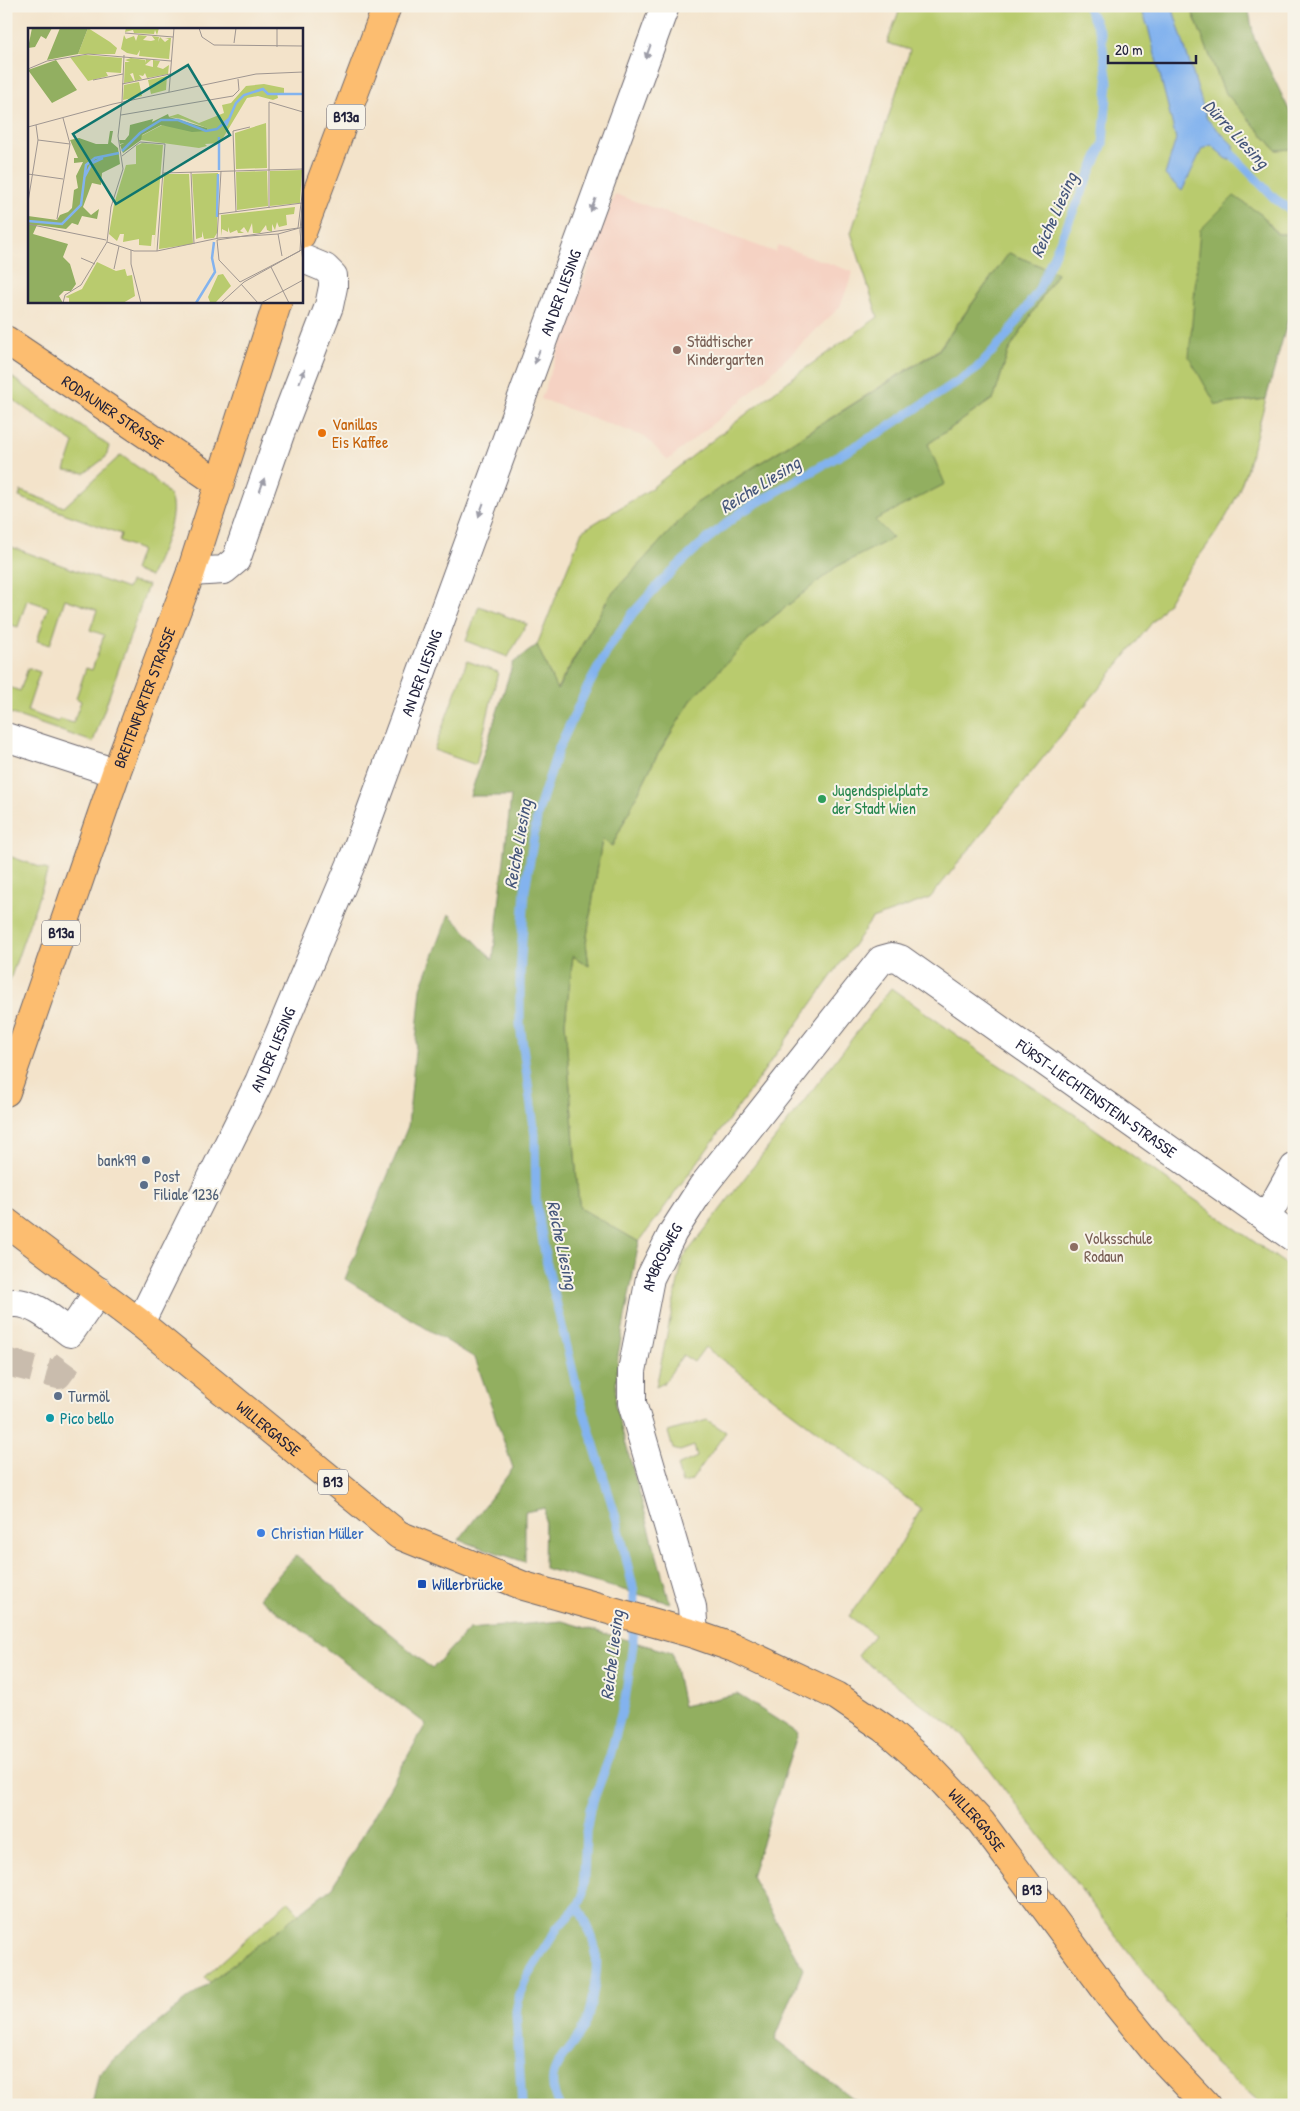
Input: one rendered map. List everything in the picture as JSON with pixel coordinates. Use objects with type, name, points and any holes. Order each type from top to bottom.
[{"type":"main road","name":"B13a","points":[[302,232],[387,6]]},
{"type":"main road","name":"BREITENFURTER STRASSE","points":[[6,1092],[116,773],[191,572],[278,302]]},
{"type":"main road","name":"RODAUNER STRASSE","points":[[6,340],[220,484]]},
{"type":"main road","name":"WILLERGASSE","points":[[6,1222],[140,1323],[399,1535],[515,1583],[683,1631],[737,1649],[837,1696],[884,1728],[931,1769],[981,1822],[1125,2014],[1153,2049],[1206,2105]]},
{"type":"street","name":"AN DER LIESING","points":[[140,1323],[259,1082],[354,857],[665,6]]},
{"type":"street","points":[[191,572],[224,570],[236,560],[281,431],[329,306],[333,276],[325,268],[302,258]]},
{"type":"street","points":[[6,737],[116,773]]},
{"type":"street","name":"AMBROSWEG","points":[[683,1631],[692,1607],[632,1403],[632,1371],[650,1278],[673,1232],[702,1187],[868,974],[881,960],[892,957],[900,959]]},
{"type":"street","name":"FÜRST-LIECHTENSTEIN-STRASSE","points":[[900,959],[1294,1238]]},
{"type":"street","points":[[1266,1218],[1294,1168]]},
{"type":"street","points":[[14,1303],[20,1303],[36,1309],[73,1342],[99,1291]]},
{"type":"shaded area","name":"Städtischer Kindergarten","points":[[615,194],[775,252],[778,245],[853,272],[840,307],[749,394],[668,460],[645,437],[541,399]]},
{"type":"green space","points":[[901,6],[1190,6],[1224,91],[1276,150],[1294,149],[1294,234],[1278,234],[1262,215],[1216,405],[1266,399],[1243,480],[1230,510],[1167,604],[930,898],[872,919],[639,1242],[580,1208],[578,1195],[565,1022],[573,956],[589,966],[586,943],[602,839],[612,846],[655,759],[692,699],[762,626],[836,567],[893,538],[874,520],[944,484],[928,444],[994,398],[1008,352],[1057,273],[1009,253],[938,350],[695,504],[609,597],[556,690],[537,645],[582,531],[649,490],[796,375],[878,317],[851,233],[910,50],[887,43]]},
{"type":"green space","points":[[1190,6],[1248,6],[1254,38],[1294,120],[1294,149],[1276,150],[1224,91]]},
{"type":"green space","points":[[1234,196],[1262,215],[1277,234],[1294,234],[1294,298],[1266,399],[1216,405],[1189,357],[1200,230]]},
{"type":"green space","points":[[1009,253],[1057,273],[1008,352],[994,398],[928,444],[945,484],[875,520],[893,538],[836,567],[762,626],[692,699],[655,759],[612,846],[602,839],[586,943],[589,966],[573,956],[565,1022],[578,1195],[580,1208],[639,1242],[618,1355],[615,1405],[670,1603],[544,1568],[545,1508],[525,1512],[525,1562],[459,1540],[513,1468],[475,1358],[345,1279],[408,1126],[421,988],[449,914],[493,960],[511,796],[470,796],[513,663],[537,645],[557,690],[609,597],[695,504],[938,351]]},
{"type":"green space","points":[[6,373],[109,446],[106,457],[85,473],[65,470],[74,443],[6,395]]},
{"type":"green space","points":[[121,455],[160,484],[169,495],[172,503],[167,536],[150,577],[134,570],[141,550],[119,541],[121,534],[19,497],[21,491],[64,507]]},
{"type":"green space","points":[[6,545],[127,589],[130,582],[148,585],[93,742],[6,712],[6,686],[20,691],[28,668],[40,672],[27,711],[58,722],[60,719],[73,723],[81,701],[76,698],[86,668],[92,670],[104,635],[90,630],[97,610],[65,599],[50,645],[37,641],[48,607],[27,600],[18,627],[8,624],[6,630]]},
{"type":"green space","points":[[479,606],[527,624],[508,657],[466,641]]},
{"type":"green space","points":[[467,661],[498,672],[476,765],[434,750]]},
{"type":"green space","points":[[6,855],[48,870],[6,991]]},
{"type":"green space","points":[[891,988],[993,1061],[1074,1114],[1294,1270],[1294,2105],[1262,2105],[1215,2065],[963,1735],[858,1656],[874,1635],[849,1616],[897,1550],[921,1509],[705,1347],[694,1362],[683,1355],[664,1383],[656,1387],[683,1258]]},
{"type":"green space","points":[[707,1420],[726,1432],[691,1481],[682,1483],[677,1466],[697,1457],[694,1446],[680,1451],[673,1449],[668,1432]]},
{"type":"green space","points":[[296,1555],[432,1669],[469,1629],[562,1621],[672,1653],[683,1706],[737,1694],[798,1733],[751,1876],[803,1969],[775,2039],[861,2105],[92,2105],[99,2073],[146,2032],[333,1887],[426,1724],[259,1598]]},
{"type":"green space","points":[[288,1901],[321,1938],[238,2013],[205,1977]]},
{"type":"water","points":[[1140,6],[1172,6],[1207,119],[1233,145],[1234,157],[1228,160],[1211,145],[1202,149],[1182,191],[1165,175],[1176,139],[1148,27]]},
{"type":"waterway","name":"Reiche Liesing","points":[[522,2105],[516,2012],[520,1993],[528,1975],[558,1927],[578,1906],[583,1895],[586,1833],[590,1809],[610,1756],[625,1700],[633,1644],[634,1591],[617,1521],[577,1389],[546,1260],[536,1201],[535,1135],[520,1025],[520,974],[525,890],[538,812],[558,750],[585,692],[610,646],[633,613],[661,582],[700,545],[741,512],[882,431],[975,370],[1005,338],[1038,291],[1103,144],[1108,83],[1101,34],[1087,6]]},
{"type":"waterway","name":"Dürre Liesing","points":[[1227,149],[1275,199],[1294,212]]},
{"type":"waterway","name":"Reiche Liesing","points":[[559,2105],[554,2092],[554,2072],[558,2063],[578,2037],[589,2016],[597,1968],[593,1939],[578,1906]]},
{"type":"tunnel","points":[[6,1362],[58,1375],[76,1351]]},
{"type":"place","name":"Städtischer Kindergarten","points":[[677,350]]},
{"type":"place","name":"Vanillas Eis Kaffee","points":[[322,433]]},
{"type":"place","name":"Jugendspielplatz der Stadt Wien","points":[[822,799]]},
{"type":"place","name":"bank99","points":[[146,1160]]},
{"type":"place","name":"Post Filiale 1236","points":[[144,1185]]},
{"type":"place","name":"Volksschule Rodaun","points":[[1074,1247]]},
{"type":"place","name":"Turmöl","points":[[58,1396]]},
{"type":"place","name":"Pico bello","points":[[50,1418]]},
{"type":"place","name":"Christian Müller","points":[[261,1533]]},
{"type":"place","name":"Willerbrücke","points":[[422,1584]]}]
